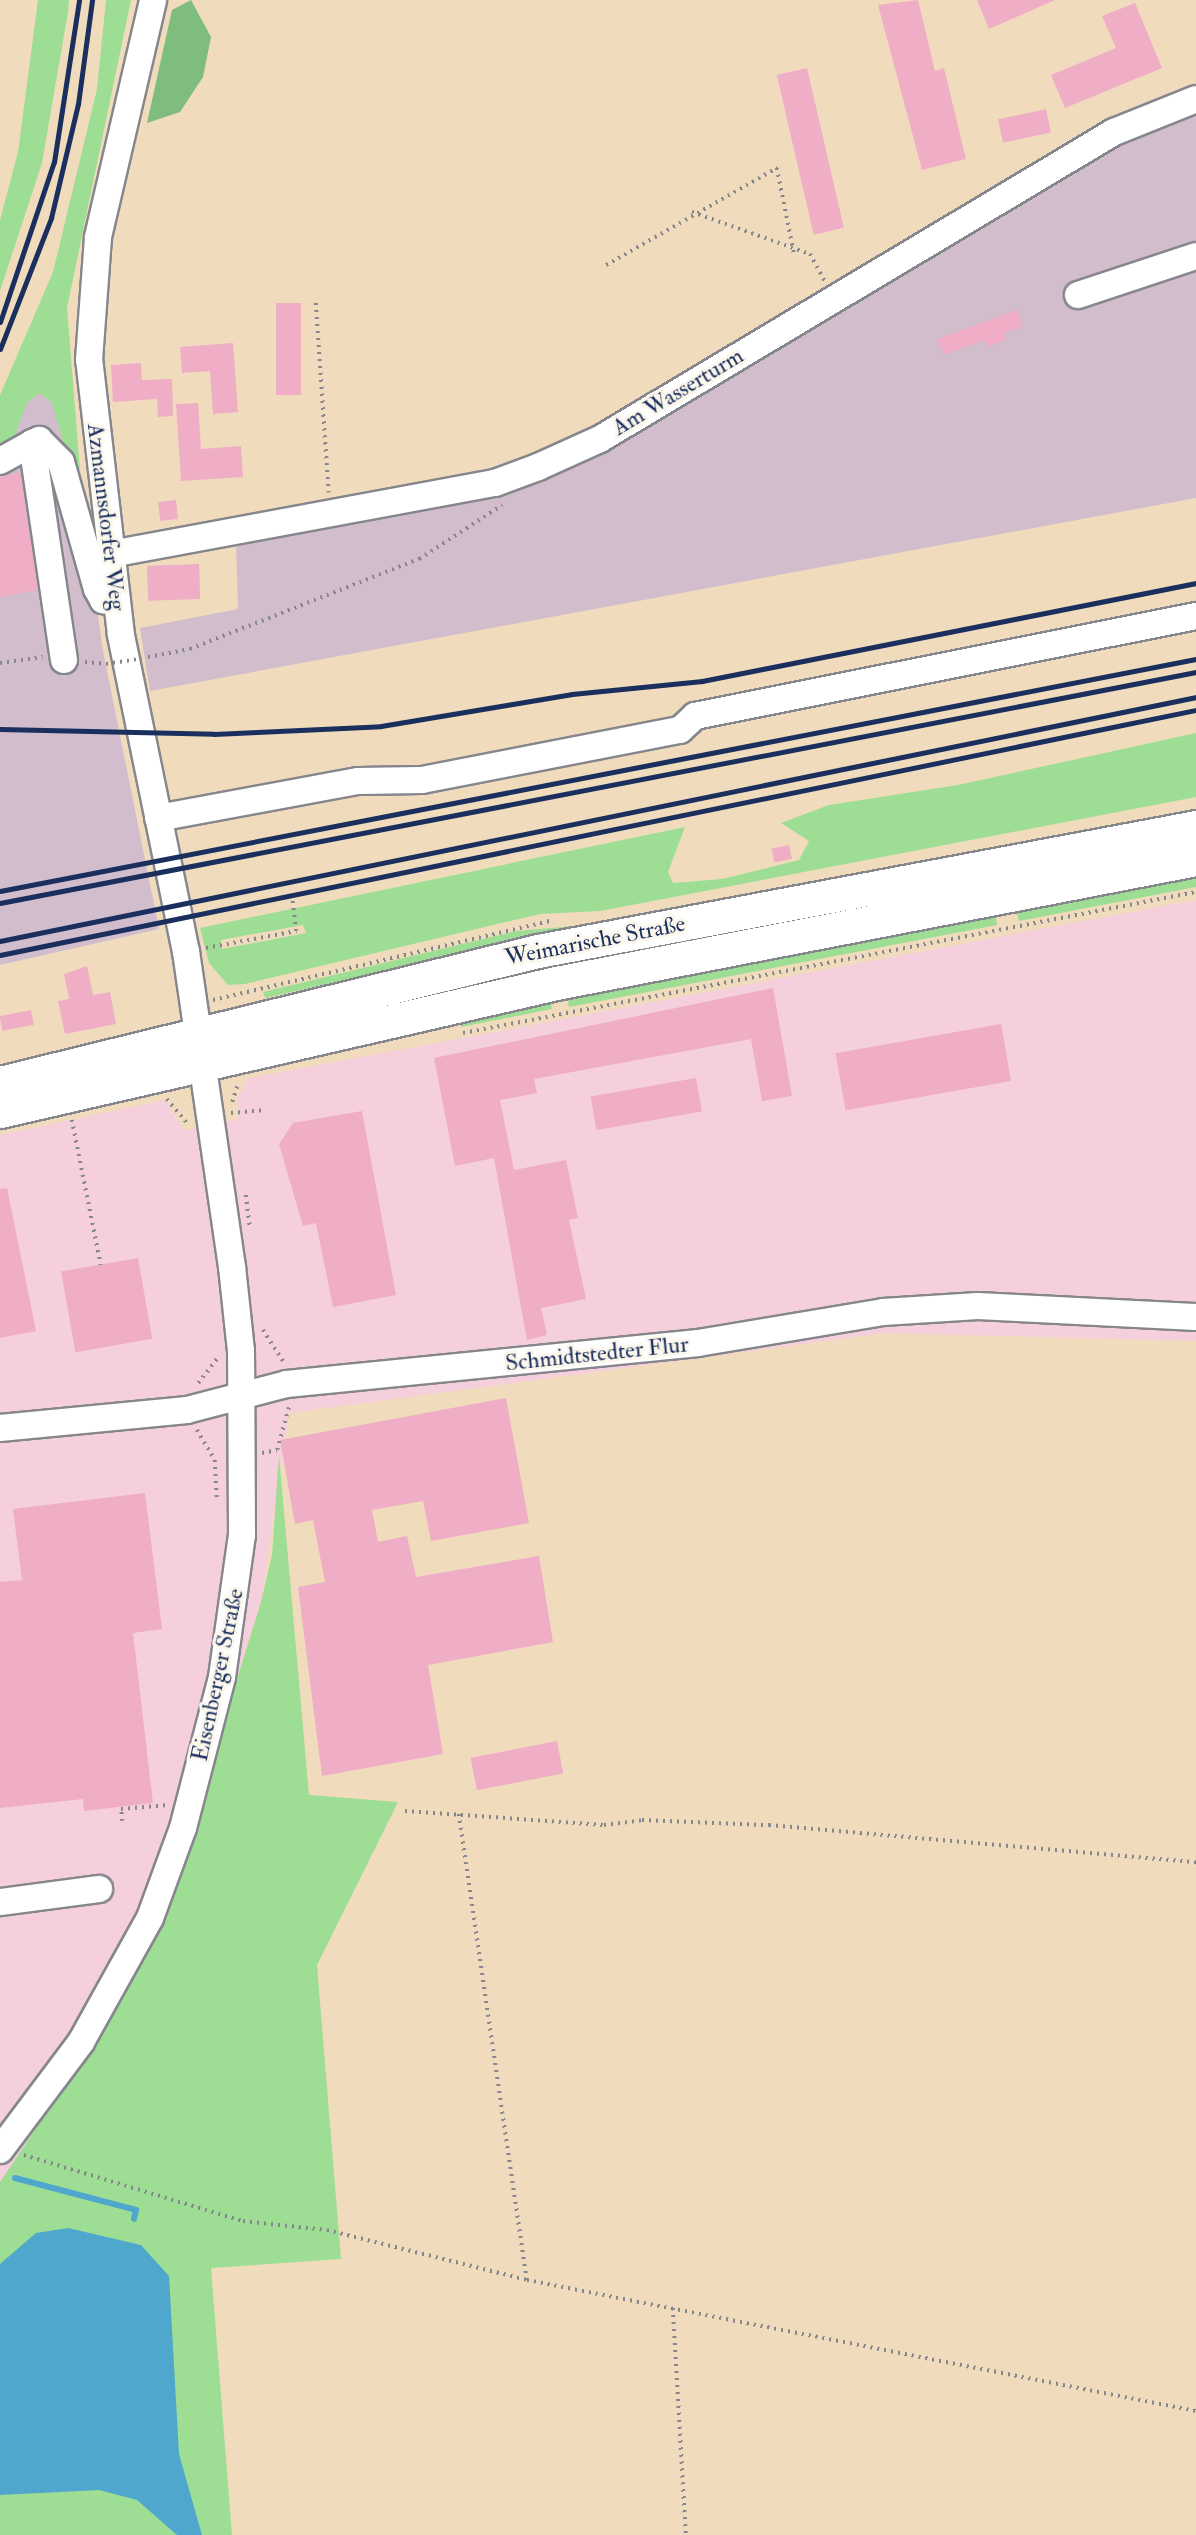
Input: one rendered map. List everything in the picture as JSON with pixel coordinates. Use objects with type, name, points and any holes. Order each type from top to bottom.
[{"type":"main road","name":"Weimarische Straße","points":[[0,1083],[197,1019],[538,951],[829,885],[1196,827]]},
{"type":"main road","name":"Weimarische Straße","points":[[0,1111],[202,1076],[556,983],[1196,859]]},
{"type":"street","name":"Azmannsdorfer Weg","points":[[153,0],[98,237],[90,325],[92,407],[117,602],[186,952],[197,1019],[202,1076]]},
{"type":"street","name":"Am Wasserturm","points":[[111,554],[495,483],[538,467],[600,439],[1114,132],[1196,99]]},
{"type":"street","points":[[1078,295],[1196,256]]},
{"type":"street","points":[[0,461],[39,440],[61,462],[97,589],[103,600],[117,602]]},
{"type":"street","points":[[32,443],[64,660]]},
{"type":"street","points":[[158,818],[358,781],[422,780],[666,733],[695,716],[1196,616]]},
{"type":"street","name":"Eisenberger Straße","points":[[2,2147],[119,1980],[183,1828],[234,1605],[242,1535],[243,1395],[232,1267],[202,1076]]},
{"type":"street","name":"Schmidtstedter Flur","points":[[0,1429],[187,1410],[287,1384],[698,1343],[897,1311],[978,1306],[1196,1317]]},
{"type":"street","points":[[0,1902],[99,1889]]},
{"type":"path","points":[[606,265],[692,212],[777,168],[794,253]]},
{"type":"path","points":[[692,212],[794,253],[810,254],[836,297]]},
{"type":"path","points":[[316,303],[331,514]]},
{"type":"path","points":[[106,664],[190,649],[419,559],[511,499]]},
{"type":"path","points":[[455,1035],[1196,892]]},
{"type":"path","points":[[186,952],[296,931],[292,898]]},
{"type":"path","points":[[197,1019],[252,989]]},
{"type":"path","points":[[202,1076],[244,1076],[233,1090],[233,1126]]},
{"type":"path","points":[[161,1095],[179,1107],[190,1138]]},
{"type":"path","points":[[236,1112],[266,1110]]},
{"type":"path","points":[[74,1128],[101,1265]]},
{"type":"path","points":[[245,1190],[250,1241]]},
{"type":"path","points":[[259,1318],[268,1346],[284,1362],[290,1404],[279,1424],[277,1450]]},
{"type":"path","points":[[218,1509],[215,1460],[209,1442],[189,1426],[185,1390],[212,1372],[219,1344]]},
{"type":"path","points":[[173,1817],[177,1805]]},
{"type":"path","points":[[122,1821],[121,1809],[153,1806]]},
{"type":"path","points":[[405,1811],[604,1825],[642,1820],[769,1825],[1196,1862]]},
{"type":"path","points":[[459,1813],[527,2280]]},
{"type":"path","points":[[2,2147],[192,2209],[327,2230],[527,2280],[1196,2412]]},
{"type":"path","points":[[673,2308],[685,2535]]},
{"type":"shaded area","points":[[1196,110],[1196,498],[150,691],[140,628],[238,609],[236,541],[544,479],[616,443],[1112,145]]},
{"type":"shaded area","points":[[65,382],[103,651],[159,929],[0,965],[0,395]]},
{"type":"shaded area","points":[[1196,900],[1196,1341],[886,1333],[289,1413],[261,1602],[165,1909],[96,2039],[0,2182],[0,1135],[165,1100],[185,1131],[238,1119],[238,1097],[249,1078]]},
{"type":"green space","points":[[38,0],[69,0],[68,12],[42,163],[0,291],[0,220],[18,152]]},
{"type":"green space","points":[[106,0],[131,0],[67,308],[80,470],[72,472],[52,403],[39,393],[26,404],[13,441],[0,447],[0,395],[53,272],[97,89]]},
{"type":"green space","points":[[191,0],[211,37],[203,77],[180,112],[147,123],[172,10]]},
{"type":"green space","points":[[1196,733],[1196,797],[600,911],[540,914],[245,984],[228,985],[209,963],[200,928],[685,827],[668,872],[673,883],[722,879],[799,860],[809,841],[781,823],[829,805],[958,785]],"holes":[[[303,925],[306,933],[222,949],[221,940]]]},
{"type":"green space","points":[[1196,871],[1196,887],[1019,921],[1016,911]]},
{"type":"green space","points":[[995,913],[997,925],[569,1007],[566,991]]},
{"type":"green space","points":[[586,925],[265,998],[263,992],[516,931]]},
{"type":"green space","points":[[549,994],[552,1009],[461,1027],[459,1017]]},
{"type":"green space","points":[[279,1455],[309,1795],[398,1802],[317,1965],[341,2259],[211,2268],[232,2535],[0,2535],[0,2182],[96,2039],[165,1909],[261,1602],[272,1555]]},
{"type":"water","points":[[68,2228],[141,2245],[169,2276],[179,2454],[202,2535],[177,2535],[137,2500],[99,2490],[0,2495],[0,2264],[36,2233]]},
{"type":"building","points":[[918,0],[935,71],[944,68],[966,159],[922,170],[878,5]]},
{"type":"building","points":[[977,0],[1055,0],[989,29]]},
{"type":"building","points":[[1135,3],[1162,68],[1065,108],[1051,75],[1116,48],[1102,16]]},
{"type":"building","points":[[807,68],[844,228],[814,235],[777,75]]},
{"type":"building","points":[[1046,109],[1051,132],[1003,143],[998,119]]},
{"type":"building","points":[[276,303],[301,303],[301,395],[276,395]]},
{"type":"building","points":[[1017,310],[1023,326],[1004,333],[1006,340],[988,347],[985,340],[943,355],[937,339]]},
{"type":"building","points":[[233,343],[238,412],[213,414],[210,371],[182,373],[180,347]]},
{"type":"building","points":[[141,363],[142,380],[172,379],[173,416],[158,417],[157,399],[113,402],[111,365]]},
{"type":"building","points":[[198,403],[201,449],[241,446],[243,477],[181,481],[176,404]]},
{"type":"building","points":[[20,472],[38,590],[0,597],[0,477]]},
{"type":"building","points":[[176,500],[178,519],[160,521],[158,502]]},
{"type":"building","points":[[199,564],[200,599],[148,601],[147,566]]},
{"type":"building","points":[[789,845],[792,859],[774,862],[771,849]]},
{"type":"building","points":[[87,966],[93,995],[110,992],[116,1024],[65,1034],[58,1001],[69,999],[64,974]]},
{"type":"building","points":[[773,988],[792,1096],[762,1101],[751,1039],[534,1079],[537,1093],[500,1100],[514,1170],[566,1160],[578,1218],[569,1220],[586,1299],[541,1308],[547,1335],[527,1340],[494,1158],[455,1166],[434,1058]]},
{"type":"building","points":[[31,1010],[34,1025],[2,1031],[0,1016]]},
{"type":"building","points":[[1001,1024],[1011,1081],[846,1110],[836,1053]]},
{"type":"building","points":[[696,1078],[702,1111],[597,1130],[591,1097]]},
{"type":"building","points":[[362,1111],[396,1295],[333,1307],[316,1223],[303,1226],[279,1144],[293,1123]]},
{"type":"building","points":[[7,1188],[36,1331],[0,1338],[0,1189]]},
{"type":"building","points":[[138,1258],[152,1339],[75,1352],[61,1272]]},
{"type":"building","points":[[506,1398],[529,1523],[431,1541],[423,1501],[372,1510],[378,1542],[407,1536],[416,1577],[539,1556],[553,1642],[428,1665],[443,1754],[322,1776],[298,1587],[325,1582],[313,1520],[295,1524],[280,1440]]},
{"type":"building","points":[[145,1493],[162,1629],[133,1633],[153,1803],[84,1811],[83,1799],[0,1808],[0,1582],[22,1580],[13,1509]]},
{"type":"building","points":[[557,1741],[563,1773],[477,1790],[471,1758]]},
{"type":"waterway","points":[[15,2178],[136,2210],[134,2219]]},
{"type":"railway","points":[[0,322],[54,162],[79,0]]},
{"type":"railway","points":[[0,349],[51,218],[78,104],[92,0]]},
{"type":"railway","points":[[0,729],[214,734],[381,726],[572,694],[702,681],[1196,583]]},
{"type":"railway","points":[[0,891],[1196,659]]},
{"type":"railway","points":[[0,903],[1196,672]]},
{"type":"railway","points":[[0,941],[1196,697]]},
{"type":"railway","points":[[0,955],[1196,710]]}]
